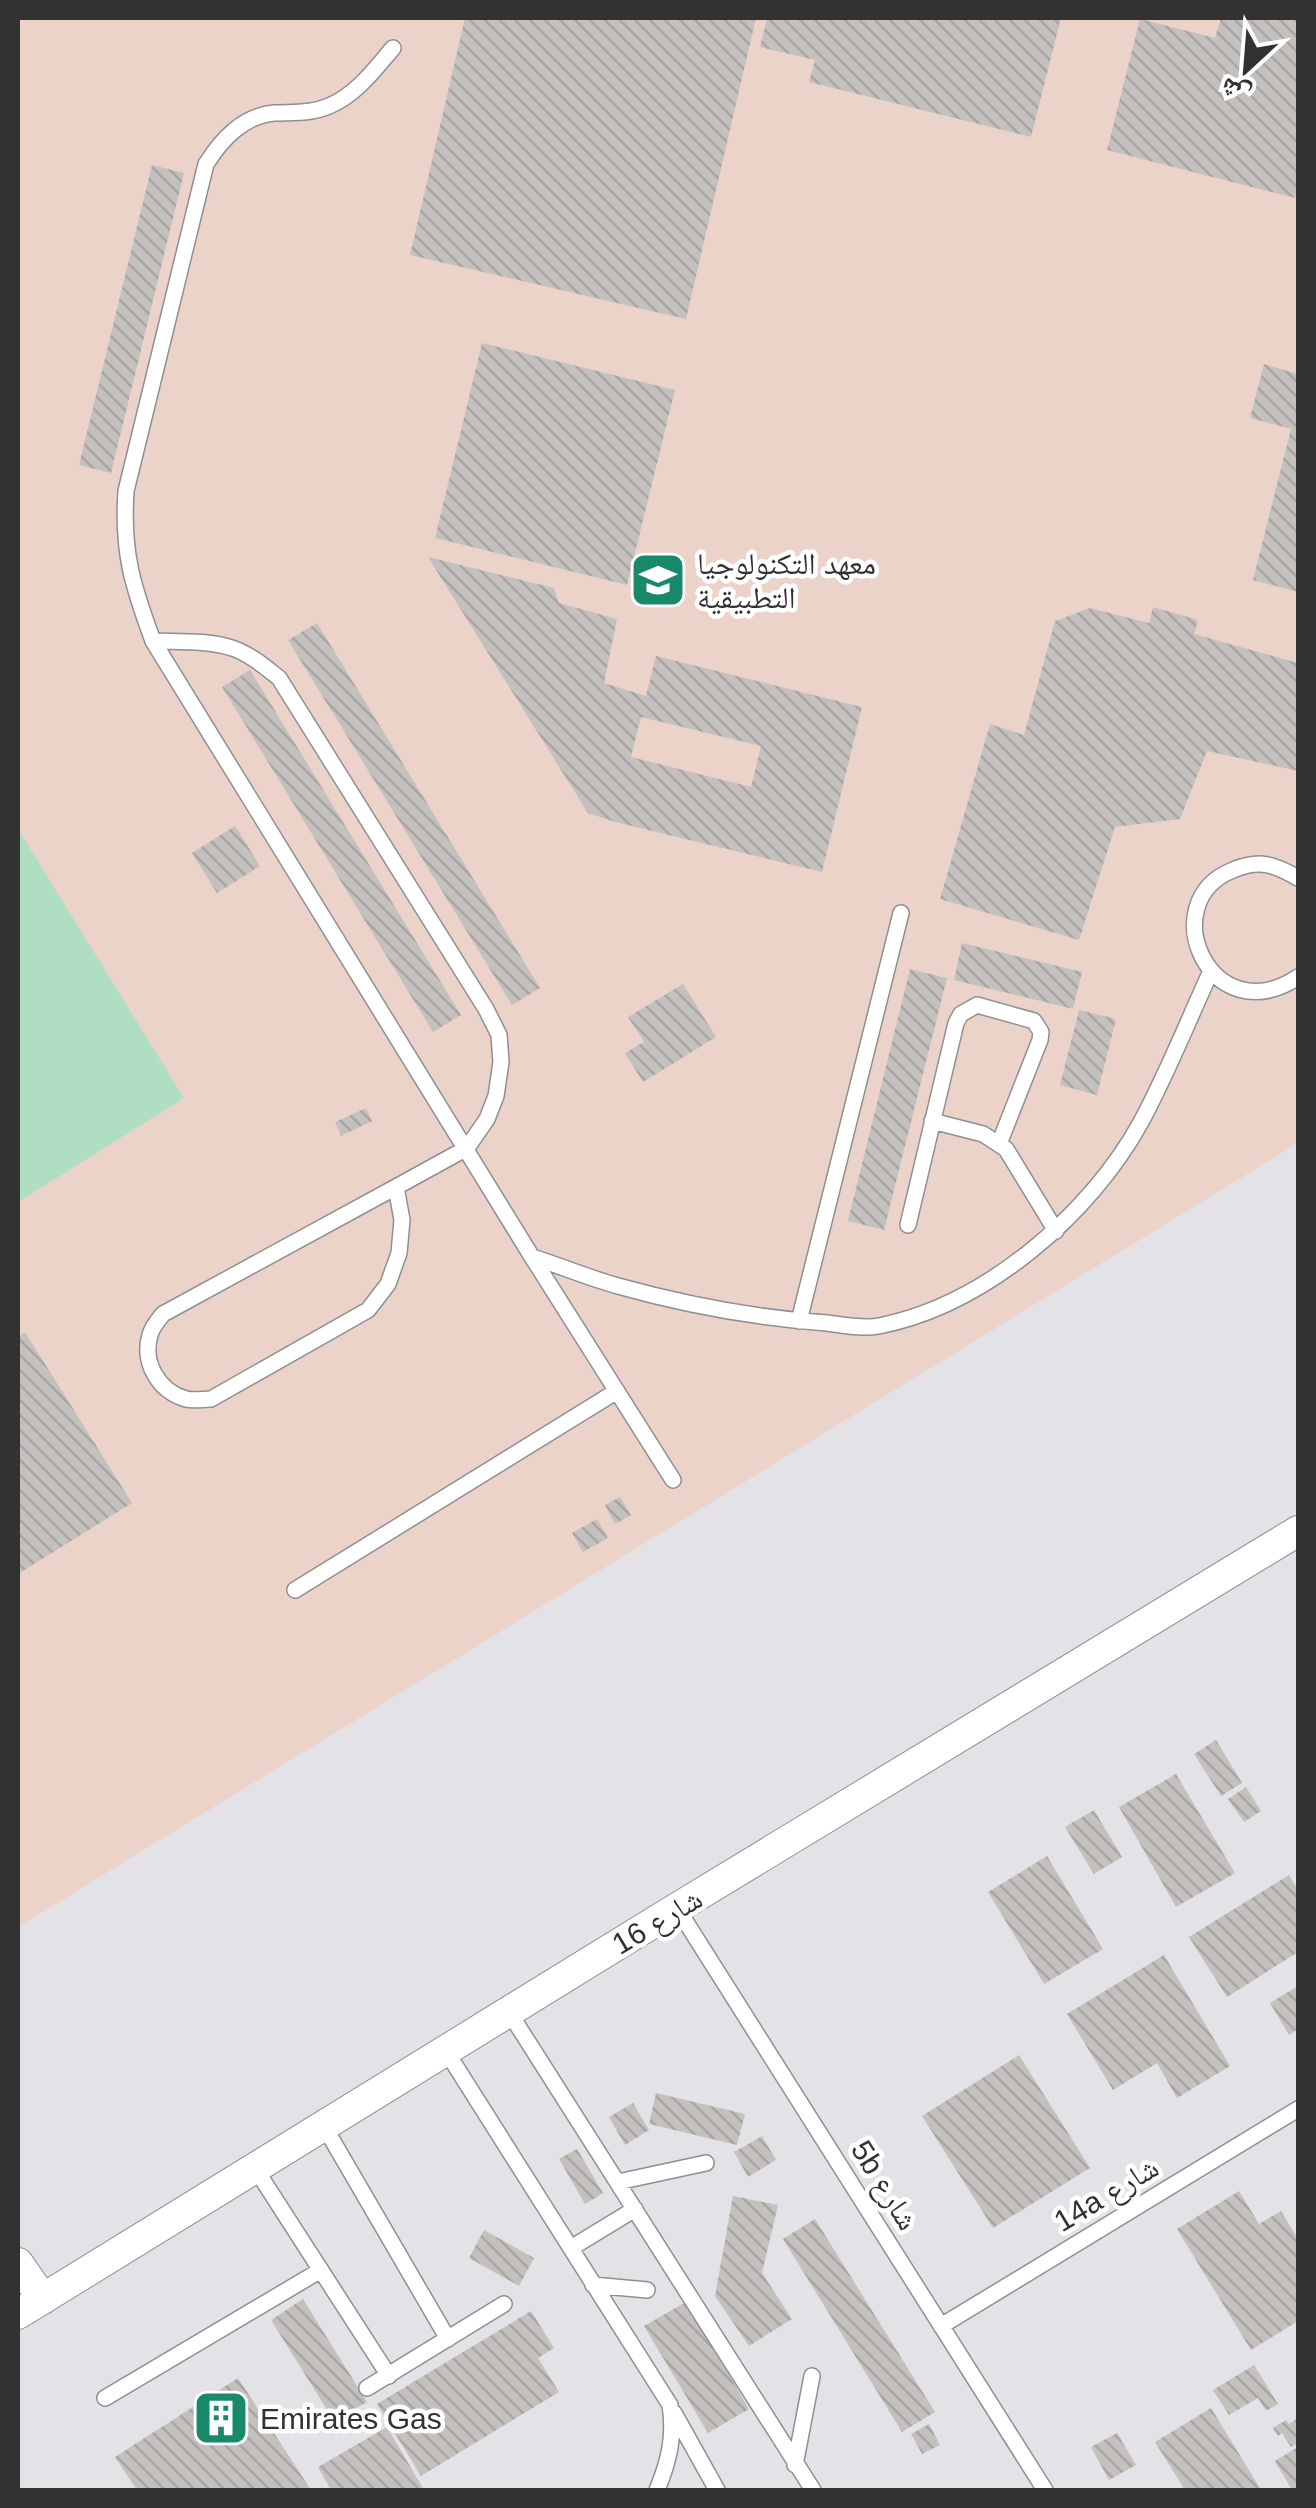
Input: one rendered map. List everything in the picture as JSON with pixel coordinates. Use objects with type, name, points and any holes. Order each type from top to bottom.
[{"type":"street","name":"شارع 16","points":[[30,2306],[1298,1531]]},
{"type":"street","points":[[18,2263],[30,2306]]},
{"type":"lane","points":[[393,48],[344,98],[310,112],[272,113],[252,120],[234,130],[206,164],[126,491],[125,550],[153,641],[673,1480]]},
{"type":"lane","points":[[153,641],[233,648],[254,658],[279,678],[486,1009],[499,1035],[501,1062],[492,1108],[467,1148],[163,1314],[150,1332],[147,1354],[153,1374],[168,1391],[188,1400],[210,1399],[368,1310],[388,1284],[399,1253],[402,1220],[396,1187]]},
{"type":"lane","points":[[1298,878],[1276,865],[1248,864],[1222,874],[1203,894],[1194,920],[1196,948],[1211,971],[1227,984],[1246,991],[1266,992],[1298,978]]},
{"type":"lane","points":[[799,1322],[901,913]]},
{"type":"lane","points":[[532,1256],[616,1286],[701,1306],[799,1322],[876,1327],[941,1306],[1001,1274],[1056,1231],[1102,1180],[1140,1123],[1211,971]]},
{"type":"lane","points":[[908,1225],[956,1023],[961,1014],[977,1005],[1034,1021],[1041,1032],[999,1144]]},
{"type":"lane","points":[[932,1121],[982,1134],[999,1144],[1013,1157],[1056,1231]]},
{"type":"lane","points":[[295,1590],[617,1391]]},
{"type":"lane","name":"5b شارع","points":[[678,1908],[1045,2490]]},
{"type":"lane","points":[[510,2012],[808,2488]]},
{"type":"lane","points":[[446,2051],[670,2405],[717,2490]]},
{"type":"lane","name":"14a شارع","points":[[942,2326],[1298,2109]]},
{"type":"lane","points":[[324,2126],[448,2339]]},
{"type":"lane","points":[[618,2182],[706,2162]]},
{"type":"lane","points":[[255,2168],[388,2376]]},
{"type":"lane","points":[[571,2248],[635,2210]]},
{"type":"lane","points":[[105,2398],[320,2270]]},
{"type":"lane","points":[[593,2284],[648,2290]]},
{"type":"lane","points":[[367,2388],[504,2304]]},
{"type":"lane","points":[[796,2465],[812,2376]]},
{"type":"lane","points":[[657,2490],[671,2448],[674,2428],[670,2405]]},
{"type":"shaded area","name":"معهد التكنولوجيا التطبيقية","points":[[18,18],[1298,18],[1298,1143],[18,1927]]},
{"type":"green space","points":[[18,829],[184,1098],[18,1202]]},
{"type":"building","points":[[465,18],[756,18],[686,319],[410,255]]},
{"type":"building","points":[[767,18],[1061,18],[1031,137],[809,82],[815,60],[760,47]]},
{"type":"building","points":[[1221,18],[1298,18],[1295,198],[1107,150],[1140,19],[1215,38]]},
{"type":"building","points":[[152,165],[184,173],[111,473],[79,465]]},
{"type":"building","points":[[482,343],[675,390],[627,585],[435,538]]},
{"type":"building","points":[[1264,364],[1298,374],[1298,592],[1253,580],[1291,429],[1250,418]]},
{"type":"building","points":[[428,557],[554,588],[559,603],[617,619],[604,683],[646,696],[656,656],[862,707],[822,872],[588,813]],"holes":[[[641,717],[761,746],[751,787],[631,757]]]},
{"type":"building","points":[[1153,607],[1198,620],[1194,634],[1298,663],[1298,771],[1207,751],[1180,819],[1115,827],[1079,940],[940,899],[990,724],[1024,735],[1055,621],[1090,608],[1149,623]]},
{"type":"building","points":[[317,623],[540,988],[512,1005],[288,640]]},
{"type":"building","points":[[250,670],[461,1015],[433,1032],[222,687]]},
{"type":"building","points":[[235,826],[260,866],[217,893],[192,853]]},
{"type":"building","points":[[962,943],[1082,972],[1073,1009],[954,980]]},
{"type":"building","points":[[910,969],[947,978],[884,1230],[848,1221]]},
{"type":"building","points":[[683,984],[716,1037],[643,1082],[625,1053],[644,1042],[628,1017]]},
{"type":"building","points":[[1079,1010],[1116,1019],[1097,1095],[1060,1085]]},
{"type":"building","points":[[366,1108],[372,1121],[341,1136],[335,1122]]},
{"type":"building","points":[[25,1332],[132,1503],[18,1574],[18,1337]]},
{"type":"building","points":[[620,1497],[631,1515],[615,1524],[605,1505]]},
{"type":"building","points":[[597,1519],[608,1538],[583,1552],[572,1533]]},
{"type":"building","points":[[1216,1740],[1242,1783],[1221,1796],[1194,1754]]},
{"type":"building","points":[[1176,1774],[1235,1873],[1176,1907],[1119,1807]]},
{"type":"building","points":[[1246,1787],[1261,1811],[1244,1822],[1228,1799]]},
{"type":"building","points":[[1094,1810],[1122,1857],[1094,1874],[1065,1827]]},
{"type":"building","points":[[1047,1856],[1103,1949],[1044,1984],[988,1892]]},
{"type":"building","points":[[1289,1875],[1298,1890],[1298,1952],[1227,1997],[1189,1937]]},
{"type":"building","points":[[1164,1955],[1230,2066],[1177,2098],[1157,2063],[1113,2090],[1067,2014]]},
{"type":"building","points":[[1298,1986],[1298,2029],[1289,2035],[1270,2003]]},
{"type":"building","points":[[1019,2055],[1090,2168],[993,2228],[922,2116]]},
{"type":"building","points":[[656,2093],[745,2114],[737,2145],[649,2124]]},
{"type":"building","points":[[633,2103],[649,2130],[625,2145],[609,2117]]},
{"type":"building","points":[[762,2136],[776,2160],[748,2177],[734,2152]]},
{"type":"building","points":[[577,2149],[603,2193],[585,2204],[559,2159]]},
{"type":"building","points":[[1239,2191],[1259,2224],[1281,2211],[1298,2239],[1298,2321],[1251,2350],[1177,2229]]},
{"type":"building","points":[[733,2196],[778,2205],[762,2273],[792,2319],[749,2346],[715,2296]]},
{"type":"building","points":[[815,2219],[935,2412],[902,2432],[783,2239]]},
{"type":"building","points":[[484,2230],[534,2258],[519,2286],[469,2258]]},
{"type":"building","points":[[303,2299],[367,2402],[334,2421],[271,2320]]},
{"type":"building","points":[[686,2302],[749,2409],[708,2433],[644,2326]]},
{"type":"building","points":[[531,2311],[554,2348],[538,2358],[559,2392],[421,2476],[377,2404]]},
{"type":"building","points":[[1254,2365],[1278,2404],[1266,2411],[1258,2398],[1229,2415],[1213,2390]]},
{"type":"building","name":"Emirates Gas","points":[[238,2378],[311,2490],[137,2490],[115,2457]]},
{"type":"building","points":[[1211,2408],[1261,2490],[1185,2490],[1155,2442]]},
{"type":"building","points":[[1298,2418],[1298,2443],[1291,2447],[1282,2433],[1278,2436],[1273,2428]]},
{"type":"building","points":[[929,2424],[940,2445],[922,2454],[911,2434]]},
{"type":"building","points":[[387,2427],[424,2490],[331,2490],[318,2467]]},
{"type":"building","points":[[1117,2433],[1136,2465],[1109,2480],[1091,2447]]},
{"type":"building","points":[[1298,2447],[1298,2490],[1292,2490],[1275,2461]]},
{"type":"place","name":"معهد التكنولوجيا التطبيقية","points":[[658,580]]},
{"type":"place","name":"Emirates Gas","points":[[221,2418]]}]
